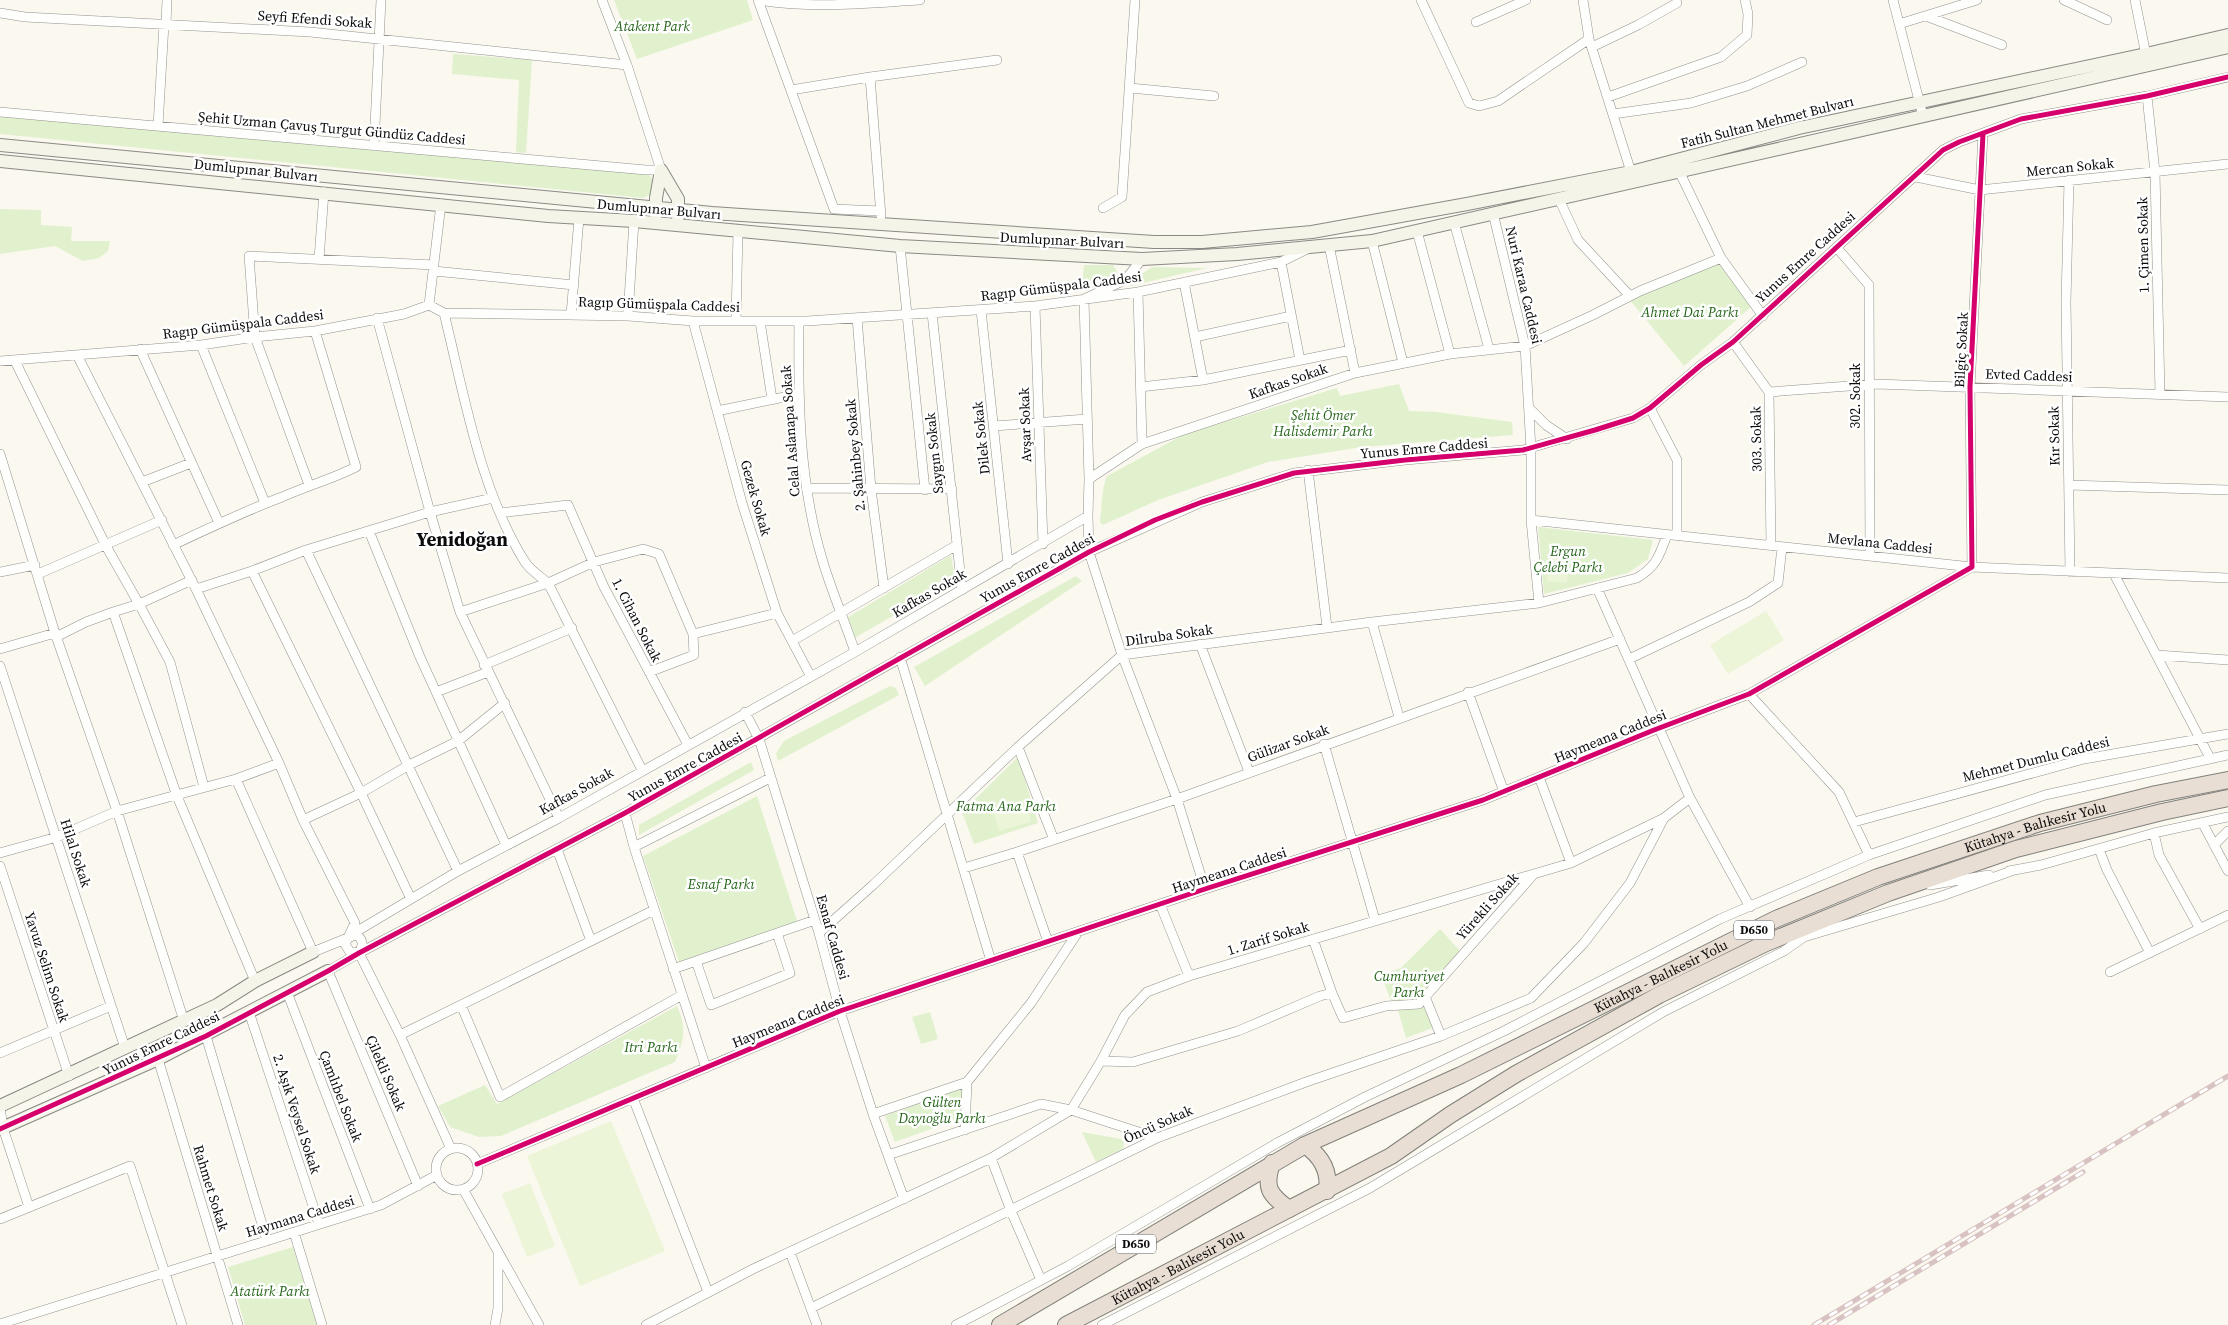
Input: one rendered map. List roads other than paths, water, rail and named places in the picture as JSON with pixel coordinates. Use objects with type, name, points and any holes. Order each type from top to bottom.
[{"type":"highway","name":"Kütahya - Balıkesir Yolu","points":[[1000,1325],[1305,1145],[1461,1075],[1776,919],[1878,877],[2040,823],[2146,797],[2228,780]]},
{"type":"highway","name":"Kütahya - Balıkesir Yolu","points":[[1066,1325],[1327,1191],[1391,1156],[1450,1115],[1516,1074],[1659,995],[1766,943],[1888,893],[2016,849],[2228,798]]},
{"type":"highway","points":[[1305,1145],[1312,1150],[1325,1166],[1328,1182],[1327,1191]]},
{"type":"highway","points":[[1272,1163],[1268,1175],[1268,1186],[1274,1196],[1289,1209]]},
{"type":"main road","name":"Fatih Sultan Mehmet Bulvarı","points":[[1322,245],[1372,241],[1923,116],[2147,60],[2228,35]]},
{"type":"main road","name":"Fatih Sultan Mehmet Bulvarı","points":[[1312,232],[1631,172],[1800,128],[1920,102],[2228,47]]},
{"type":"main road","name":"Dumlupınar Bulvarı","points":[[0,145],[656,208],[881,217],[1154,242],[1202,242],[1312,232]]},
{"type":"main road","name":"Dumlupınar Bulvarı","points":[[0,161],[579,218],[634,221],[900,246],[1142,259],[1238,254],[1322,245]]},
{"type":"main road","points":[[656,224],[661,170]]},
{"type":"main road","points":[[661,170],[678,199],[678,225]]},
{"type":"main road","points":[[0,1106],[69,1076],[217,1005],[255,981],[313,952]]},
{"type":"main road","name":"Yunus Emre Caddesi","points":[[2,1128],[206,1036],[328,971]]},
{"type":"street","points":[[158,126],[168,0]]},
{"type":"street","points":[[374,146],[381,0]]},
{"type":"street","points":[[602,0],[627,65],[661,170]]},
{"type":"street","points":[[870,77],[881,217],[834,209],[759,0],[784,4],[825,5],[920,0]]},
{"type":"street","points":[[1103,208],[1122,197],[1135,0]]},
{"type":"street","points":[[1421,0],[1469,103],[1480,106],[1498,101],[1591,43],[1638,25],[1677,2]]},
{"type":"street","points":[[1476,22],[1526,0]]},
{"type":"street","points":[[1583,0],[1591,43],[1631,172]]},
{"type":"street","points":[[1608,97],[1721,57],[1747,34],[1748,14],[1745,0]]},
{"type":"street","points":[[1893,0],[1923,116]]},
{"type":"street","points":[[1899,24],[1977,0]]},
{"type":"street","points":[[2064,0],[2107,20]]},
{"type":"street","points":[[2134,0],[2147,60]]},
{"type":"street","name":"Seyfi Efendi Sokak","points":[[0,13],[25,17],[310,32],[627,65]]},
{"type":"street","points":[[1926,16],[2002,45]]},
{"type":"street","points":[[791,90],[997,60]]},
{"type":"street","points":[[1613,114],[1691,103],[1747,86],[1802,62]]},
{"type":"street","name":"Yunus Emre Caddesi","points":[[328,971],[358,952],[625,813],[1088,552],[1202,502],[1294,472],[1531,449],[1633,418],[1650,408],[1701,365],[1733,342],[1916,177],[1943,150],[1959,142],[2021,119],[2147,96],[2228,77]]},
{"type":"street","points":[[1130,88],[1214,96]]},
{"type":"street","name":"1. Çimen Sokak","points":[[2147,96],[2155,172],[2160,394]]},
{"type":"street","name":"Şehit Uzman Çavuş Turgut Gündüz Caddesi","points":[[0,112],[661,170]]},
{"type":"street","name":"Bilgiç Sokak","points":[[1972,566],[1970,387],[1984,134]]},
{"type":"street","name":"Mercan Sokak","points":[[1916,177],[1980,190],[2228,164]]},
{"type":"street","points":[[1680,171],[1721,258],[1763,316]]},
{"type":"street","name":"Kır Sokak","points":[[2068,180],[2066,302],[2070,572]]},
{"type":"street","points":[[319,259],[324,192]]},
{"type":"street","points":[[1558,199],[1578,240],[1630,296]]},
{"type":"street","points":[[429,305],[442,204]]},
{"type":"street","name":"Nuri Karaa Caddesi","points":[[1493,213],[1525,346],[1530,408],[1530,520],[1539,603]]},
{"type":"street","points":[[571,315],[579,218]]},
{"type":"street","points":[[628,316],[634,221]]},
{"type":"street","points":[[1454,222],[1489,349]]},
{"type":"street","points":[[1418,231],[1450,354]]},
{"type":"street","points":[[736,320],[738,232]]},
{"type":"street","points":[[1372,241],[1403,363]]},
{"type":"street","points":[[1322,245],[1351,350],[1355,373]]},
{"type":"street","name":"Ragıp Gümüşpala Caddesi","points":[[0,361],[201,345],[315,331],[404,314],[429,305],[444,313],[628,316],[693,321],[799,321],[1035,306],[1138,292],[1281,262],[1322,245]]},
{"type":"street","points":[[900,246],[925,490]]},
{"type":"street","name":"302. Sokak","points":[[1837,248],[1869,286],[1870,556]]},
{"type":"street","points":[[309,486],[255,337],[248,256],[319,259],[434,268],[574,285]]},
{"type":"street","name":"Kafkas Sokak","points":[[1089,478],[1142,444],[1355,373],[1450,354],[1525,346],[1593,316],[1630,296],[1721,258]]},
{"type":"street","points":[[1142,259],[1125,280],[1084,300],[1089,478],[1088,552],[1122,655],[1177,798],[1205,889]]},
{"type":"street","points":[[1281,262],[1300,360]]},
{"type":"street","points":[[1184,282],[1203,380]]},
{"type":"street","points":[[1138,292],[1142,444]]},
{"type":"street","name":"Avşar Sokak","points":[[1035,306],[1043,544]]},
{"type":"street","name":"Dilek Sokak","points":[[981,310],[1008,564]]},
{"type":"street","points":[[444,313],[473,436],[493,498],[526,564],[548,583],[642,770]]},
{"type":"street","name":"Saygın Sokak","points":[[932,313],[962,590]]},
{"type":"street","points":[[1195,337],[1291,316]]},
{"type":"street","points":[[377,318],[430,512],[460,612],[559,818]]},
{"type":"street","name":"2. Şahinbey Sokak","points":[[857,318],[871,489],[884,588]]},
{"type":"street","name":"Gezek Sokak","points":[[693,321],[742,503],[777,613],[810,676]]},
{"type":"street","points":[[760,321],[772,400]]},
{"type":"street","name":"Celal Aslanapa Sokak","points":[[799,321],[798,394],[806,488],[823,562],[855,652]]},
{"type":"street","points":[[173,545],[265,503],[309,486],[334,479],[356,467],[315,331]]},
{"type":"street","name":"303. Sokak","points":[[1733,342],[1769,392],[1771,546]]},
{"type":"street","points":[[201,345],[265,503]]},
{"type":"street","points":[[140,349],[219,523]]},
{"type":"street","points":[[1140,386],[1203,380],[1351,350]]},
{"type":"street","points":[[77,355],[194,584],[279,763],[303,820],[355,924],[345,941],[347,950],[353,953],[358,952],[362,948],[361,940],[358,936],[349,936]]},
{"type":"street","points":[[16,361],[106,546],[170,662],[204,787]]},
{"type":"street","name":"Evted Caddesi","points":[[1769,392],[1869,384],[2228,397]]},
{"type":"street","points":[[717,412],[798,394]]},
{"type":"street","points":[[1530,408],[1546,425],[1566,439]]},
{"type":"street","points":[[1650,408],[1677,460],[1677,536]]},
{"type":"street","points":[[994,426],[1087,419]]},
{"type":"street","points":[[0,454],[56,635],[117,811],[184,1021]]},
{"type":"street","points":[[142,482],[191,463]]},
{"type":"street","points":[[1308,470],[1327,628]]},
{"type":"street","points":[[2069,485],[2228,490]]},
{"type":"street","points":[[806,488],[925,490],[952,488]]},
{"type":"street","points":[[0,649],[56,635],[113,612],[194,584],[252,571],[306,550],[430,512],[493,498]]},
{"type":"street","name":"1. Cihan Sokak","points":[[500,512],[568,505],[604,587],[688,745]]},
{"type":"street","name":"Kafkas Sokak","points":[[313,952],[349,936],[458,871],[559,818],[855,652],[1088,516]]},
{"type":"street","points":[[0,572],[37,569],[106,546],[162,520]]},
{"type":"street","name":"Mevlana Caddesi","points":[[1530,520],[1972,566],[2228,578]]},
{"type":"street","points":[[369,531],[436,692],[506,845]]},
{"type":"street","name":"Dilruba Sokak","points":[[818,933],[872,886],[1018,747],[1122,655],[1372,622],[1539,603],[1637,578],[1650,570],[1658,560],[1667,535]]},
{"type":"street","points":[[792,641],[957,545]]},
{"type":"street","points":[[1629,659],[1749,602],[1778,583],[1782,547]]},
{"type":"street","points":[[460,612],[548,583],[594,562],[643,548],[659,554],[693,634],[694,655],[649,672]]},
{"type":"street","points":[[306,550],[458,871]]},
{"type":"street","name":"Haymeana Caddesi","points":[[477,1164],[840,1011],[1205,889],[1504,792],[1748,694],[1972,566]]},
{"type":"street","points":[[252,571],[411,899]]},
{"type":"street","points":[[2114,574],[2210,758]]},
{"type":"street","points":[[1597,588],[1690,798],[1750,906]]},
{"type":"street","points":[[113,612],[178,796],[255,981]]},
{"type":"street","points":[[693,634],[777,613]]},
{"type":"street","points":[[1372,622],[1399,717]]},
{"type":"street","points":[[436,692],[572,628]]},
{"type":"street","name":"Gülizar Sokak","points":[[964,868],[1177,798],[1620,639]]},
{"type":"street","points":[[1200,644],[1249,772]]},
{"type":"street","points":[[2157,655],[2228,660]]},
{"type":"street","points":[[900,657],[991,961]]},
{"type":"street","name":"Hilal Sokak","points":[[0,666],[125,1048]]},
{"type":"street","points":[[1468,692],[1504,792]]},
{"type":"street","points":[[1748,694],[1839,792],[1869,856]]},
{"type":"street","points":[[303,820],[361,793],[408,765],[458,741],[505,703]]},
{"type":"street","name":"Esnaf Caddesi","points":[[745,712],[759,739],[815,920],[840,1011],[873,1114],[904,1199]]},
{"type":"street","name":"Mehmet Dumlu Caddesi","points":[[1854,822],[2084,759],[2228,734]]},
{"type":"street","points":[[1324,744],[1375,920]]},
{"type":"street","points":[[1018,747],[1054,840]]},
{"type":"street","points":[[956,1325],[1041,1280],[1276,1143],[1365,1097],[1504,1031],[1720,919],[1869,856],[2045,795],[2228,755]]},
{"type":"street","points":[[0,852],[57,837],[117,811],[236,779],[279,763]]},
{"type":"street","points":[[1539,777],[1571,863]]},
{"type":"street","points":[[634,847],[770,778]]},
{"type":"street","points":[[236,779],[313,952]]},
{"type":"street","name":"Yürekli Sokak","points":[[1426,999],[1533,875],[1571,863],[1664,818],[1690,798]]},
{"type":"street","points":[[625,813],[654,910],[706,1068]]},
{"type":"street","points":[[1888,893],[2014,870],[2154,833],[2203,824],[2228,817]]},
{"type":"street","name":"Öncü Sokak","points":[[810,1308],[1157,1138],[1306,1082],[1441,1036],[1531,998],[1584,943],[1630,883],[1664,818]]},
{"type":"street","points":[[2203,824],[2228,871]]},
{"type":"street","points":[[2214,845],[2228,831]]},
{"type":"street","points":[[2154,833],[2159,855],[2200,929]]},
{"type":"street","points":[[2060,837],[2067,857]]},
{"type":"street","points":[[557,849],[591,941]]},
{"type":"street","points":[[2099,849],[2150,953]]},
{"type":"street","points":[[1017,852],[1048,942]]},
{"type":"street","name":"Yavuz Selim Sokak","points":[[0,866],[69,1076]]},
{"type":"street","points":[[1102,1325],[1370,1188],[1663,1012],[1784,951],[1804,937],[1939,897],[2014,870]]},
{"type":"street","name":"1. Zarif Sokak","points":[[1071,1110],[1101,1061],[1125,1014],[1147,992],[1189,976],[1533,875]]},
{"type":"street","points":[[1160,904],[1189,976]]},
{"type":"street","points":[[400,1035],[654,910]]},
{"type":"street","points":[[2110,972],[2228,916]]},
{"type":"street","points":[[673,969],[815,920]]},
{"type":"street","points":[[873,1114],[967,1082],[1031,1003],[1078,932]]},
{"type":"street","points":[[696,961],[711,1005],[790,973],[777,933]]},
{"type":"street","points":[[1313,939],[1342,1018],[1386,1006],[1419,1004],[1426,999],[1441,1036]]},
{"type":"street","points":[[358,952],[400,1035],[451,1149]]},
{"type":"street","name":"Çilekli Sokak","points":[[328,971],[418,1186]]},
{"type":"street","name":"Çamlıbel Sokak","points":[[287,992],[370,1208]]},
{"type":"street","points":[[1101,1061],[1133,1062],[1238,1032],[1312,999],[1332,993]]},
{"type":"street","points":[[462,1005],[500,1097],[682,995]]},
{"type":"street","points":[[0,1053],[52,1029],[111,1006]]},
{"type":"street","name":"2. Aşık Veysel Sokak","points":[[249,1012],[319,1224]]},
{"type":"street","points":[[206,1036],[267,1241]]},
{"type":"street","name":"Rahmet Sokak","points":[[158,1059],[238,1325]]},
{"type":"street","points":[[965,1130],[967,1082]]},
{"type":"street","points":[[633,1098],[708,1292]]},
{"type":"street","points":[[888,1155],[1041,1104],[1071,1110],[1157,1138]]},
{"type":"street","points":[[0,1106],[2,1128],[29,1208]]},
{"type":"street","points":[[646,1325],[790,1252],[991,1158],[1071,1110]]},
{"type":"street","points":[[451,1149],[464,1150],[474,1158],[477,1164],[476,1176],[473,1182],[462,1189],[456,1190],[444,1185],[437,1175],[436,1168],[441,1156],[451,1149]]},
{"type":"street","points":[[991,1158],[1011,1211],[1041,1280]]},
{"type":"street","points":[[0,1219],[130,1166],[182,1325]]},
{"type":"street","name":"Haymana Caddesi","points":[[166,1272],[370,1208],[437,1175]]},
{"type":"street","points":[[462,1189],[539,1325]]},
{"type":"street","points":[[294,1232],[322,1325]]},
{"type":"street","points":[[495,1325],[498,1308],[498,1252]]},
{"type":"street","points":[[790,1252],[817,1325]]},
{"type":"street","points":[[0,1325],[166,1272]]},
{"type":"railway","points":[[1814,1325],[2228,1076]]},
{"type":"railway","points":[[1829,1325],[2083,1172]]},
{"type":"district","name":"Yenidoğan","points":[[462,539]]},
{"type":"park label","name":"Atakent Park","points":[[652,26]]},
{"type":"park label","name":"Ahmet Dai Parkı","points":[[1690,312]]},
{"type":"park label","name":"Şehit Ömer Halisdemir Parkı","points":[[1323,424]]},
{"type":"park label","name":"Ergun Çelebi Parkı","points":[[1568,560]]},
{"type":"park label","name":"Fatma Ana Parkı","points":[[1006,806]]},
{"type":"park label","name":"Esnaf Parkı","points":[[721,884]]},
{"type":"park label","name":"Cumhuriyet Parkı","points":[[1409,984]]},
{"type":"park label","name":"Itri Parkı","points":[[651,1047]]},
{"type":"park label","name":"Gülten Dayıoğlu Parkı","points":[[942,1110]]},
{"type":"park label","name":"Atatürk Parkı","points":[[270,1291]]}]
